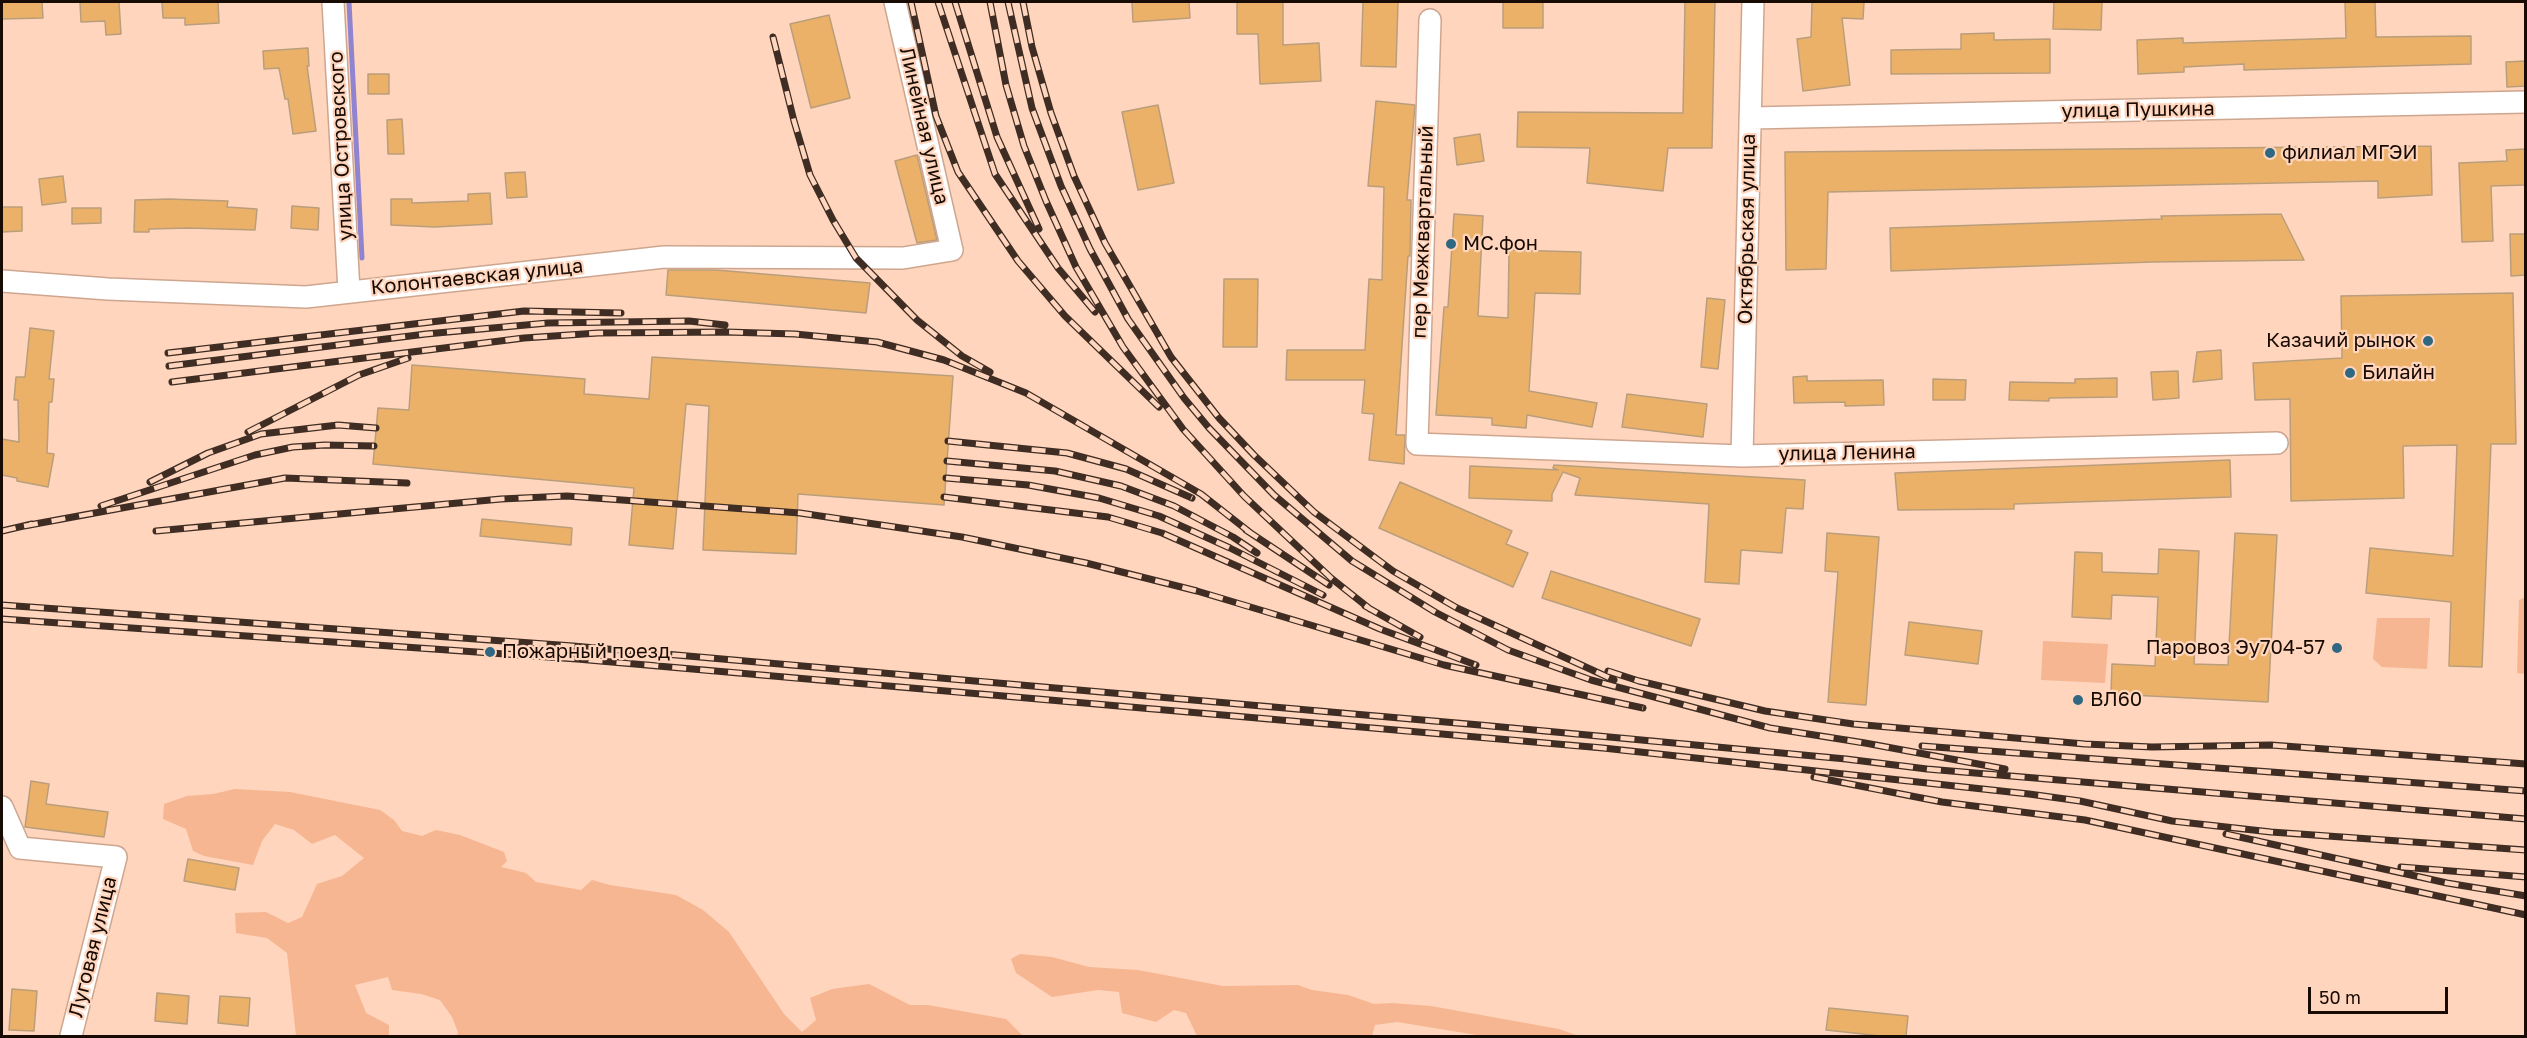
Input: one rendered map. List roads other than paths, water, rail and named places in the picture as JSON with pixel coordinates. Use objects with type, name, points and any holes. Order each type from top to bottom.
[{"type":"street","name":"улица Островского","points":[[333,2],[349,291]]},
{"type":"street","name":"Линейная улица","points":[[895,2],[952,250]]},
{"type":"street","name":"Октябрьская улица","points":[[1742,456],[1753,2]]},
{"type":"street","name":"пер Межквартальный","points":[[1417,444],[1430,20]]},
{"type":"street","name":"улица Пушкина","points":[[1750,118],[2526,102]]},
{"type":"street","name":"Колонтаевская улица","points":[[2,281],[108,289],[306,297],[663,257],[903,258],[952,250]]},
{"type":"street","name":"улица Ленина","points":[[1417,444],[1742,456],[2277,443]]},
{"type":"street","name":"Луговая улица","points":[[2,807],[20,848],[116,857],[71,1036]]},
{"type":"waterway","points":[[349,2],[362,258]]},
{"type":"railway","points":[[911,2],[936,116],[958,172],[1018,261],[1065,316],[1159,407]]},
{"type":"railway","points":[[938,2],[995,174],[1058,268],[1095,312]]},
{"type":"railway","points":[[955,2],[997,137],[1039,229]]},
{"type":"railway","points":[[990,2],[1006,85],[1024,146],[1076,267],[1123,347],[1183,429],[1244,496],[1331,578],[1370,609]]},
{"type":"railway","points":[[1008,2],[1032,108],[1061,186],[1090,249],[1128,319],[1184,398],[1209,428],[1274,495],[1352,561],[1435,612],[1508,650],[1591,680],[1770,728],[2005,769]]},
{"type":"railway","points":[[1023,2],[1032,47],[1051,113],[1074,176],[1105,243],[1171,357],[1219,418],[1314,512],[1393,571],[1457,608],[1614,680]]},
{"type":"railway","points":[[773,37],[810,175],[856,258],[917,320],[962,356],[990,372]]},
{"type":"railway","points":[[168,353],[524,311],[621,313]]},
{"type":"railway","points":[[169,366],[426,334],[548,323],[689,321],[725,325]]},
{"type":"railway","points":[[172,382],[524,338],[598,333],[795,334],[877,342],[944,360],[1026,393],[1201,494],[1252,534]]},
{"type":"railway","points":[[248,432],[359,375],[408,358]]},
{"type":"railway","points":[[150,482],[208,453],[261,434],[338,425],[376,428]]},
{"type":"railway","points":[[948,441],[1067,453],[1126,469],[1192,498]]},
{"type":"railway","points":[[101,506],[255,455],[293,447],[374,446]]},
{"type":"railway","points":[[947,461],[1055,471],[1121,486],[1174,506],[1233,537],[1257,553]]},
{"type":"railway","points":[[24,526],[285,478],[407,483]]},
{"type":"railway","points":[[946,478],[1028,485],[1099,498],[1159,516],[1230,548],[1323,595]]},
{"type":"railway","points":[[156,531],[501,499],[567,496],[800,513],[962,537],[1086,563],[1197,591],[1444,665],[1643,708]]},
{"type":"railway","points":[[944,497],[1108,517],[1162,533],[1380,629],[1476,665]]},
{"type":"railway","points":[[2,531],[32,524]]},
{"type":"railway","points":[[1246,530],[1329,585]]},
{"type":"railway","points":[[2,605],[573,646],[1480,725],[1846,759],[1927,769],[2526,819]]},
{"type":"railway","points":[[1365,606],[1420,637]]},
{"type":"railway","points":[[2,619],[577,659],[1603,748],[2029,794],[2080,801],[2172,821],[2271,832],[2526,850]]},
{"type":"railway","points":[[1608,671],[1639,681],[1765,711],[1853,724],[2085,744],[2152,747],[2271,745],[2526,764]]},
{"type":"railway","points":[[1922,746],[2526,791]]},
{"type":"railway","points":[[1814,777],[1942,802],[2085,820],[2526,915]]},
{"type":"railway","points":[[2226,834],[2447,883],[2526,896]]},
{"type":"railway","points":[[2401,867],[2526,877]]},
{"type":"place","name":"филиал МГЭИ","points":[[2270,153]]},
{"type":"place","name":"МС.фон","points":[[1451,244]]},
{"type":"place","name":"Казачий рынок","points":[[2428,341]]},
{"type":"place","name":"Билайн","points":[[2350,373]]},
{"type":"place","name":"Паровоз Эу704-57","points":[[2337,648]]},
{"type":"place","name":"Пожарный поезд","points":[[490,652]]},
{"type":"place","name":"ВЛ60","points":[[2078,700]]}]
